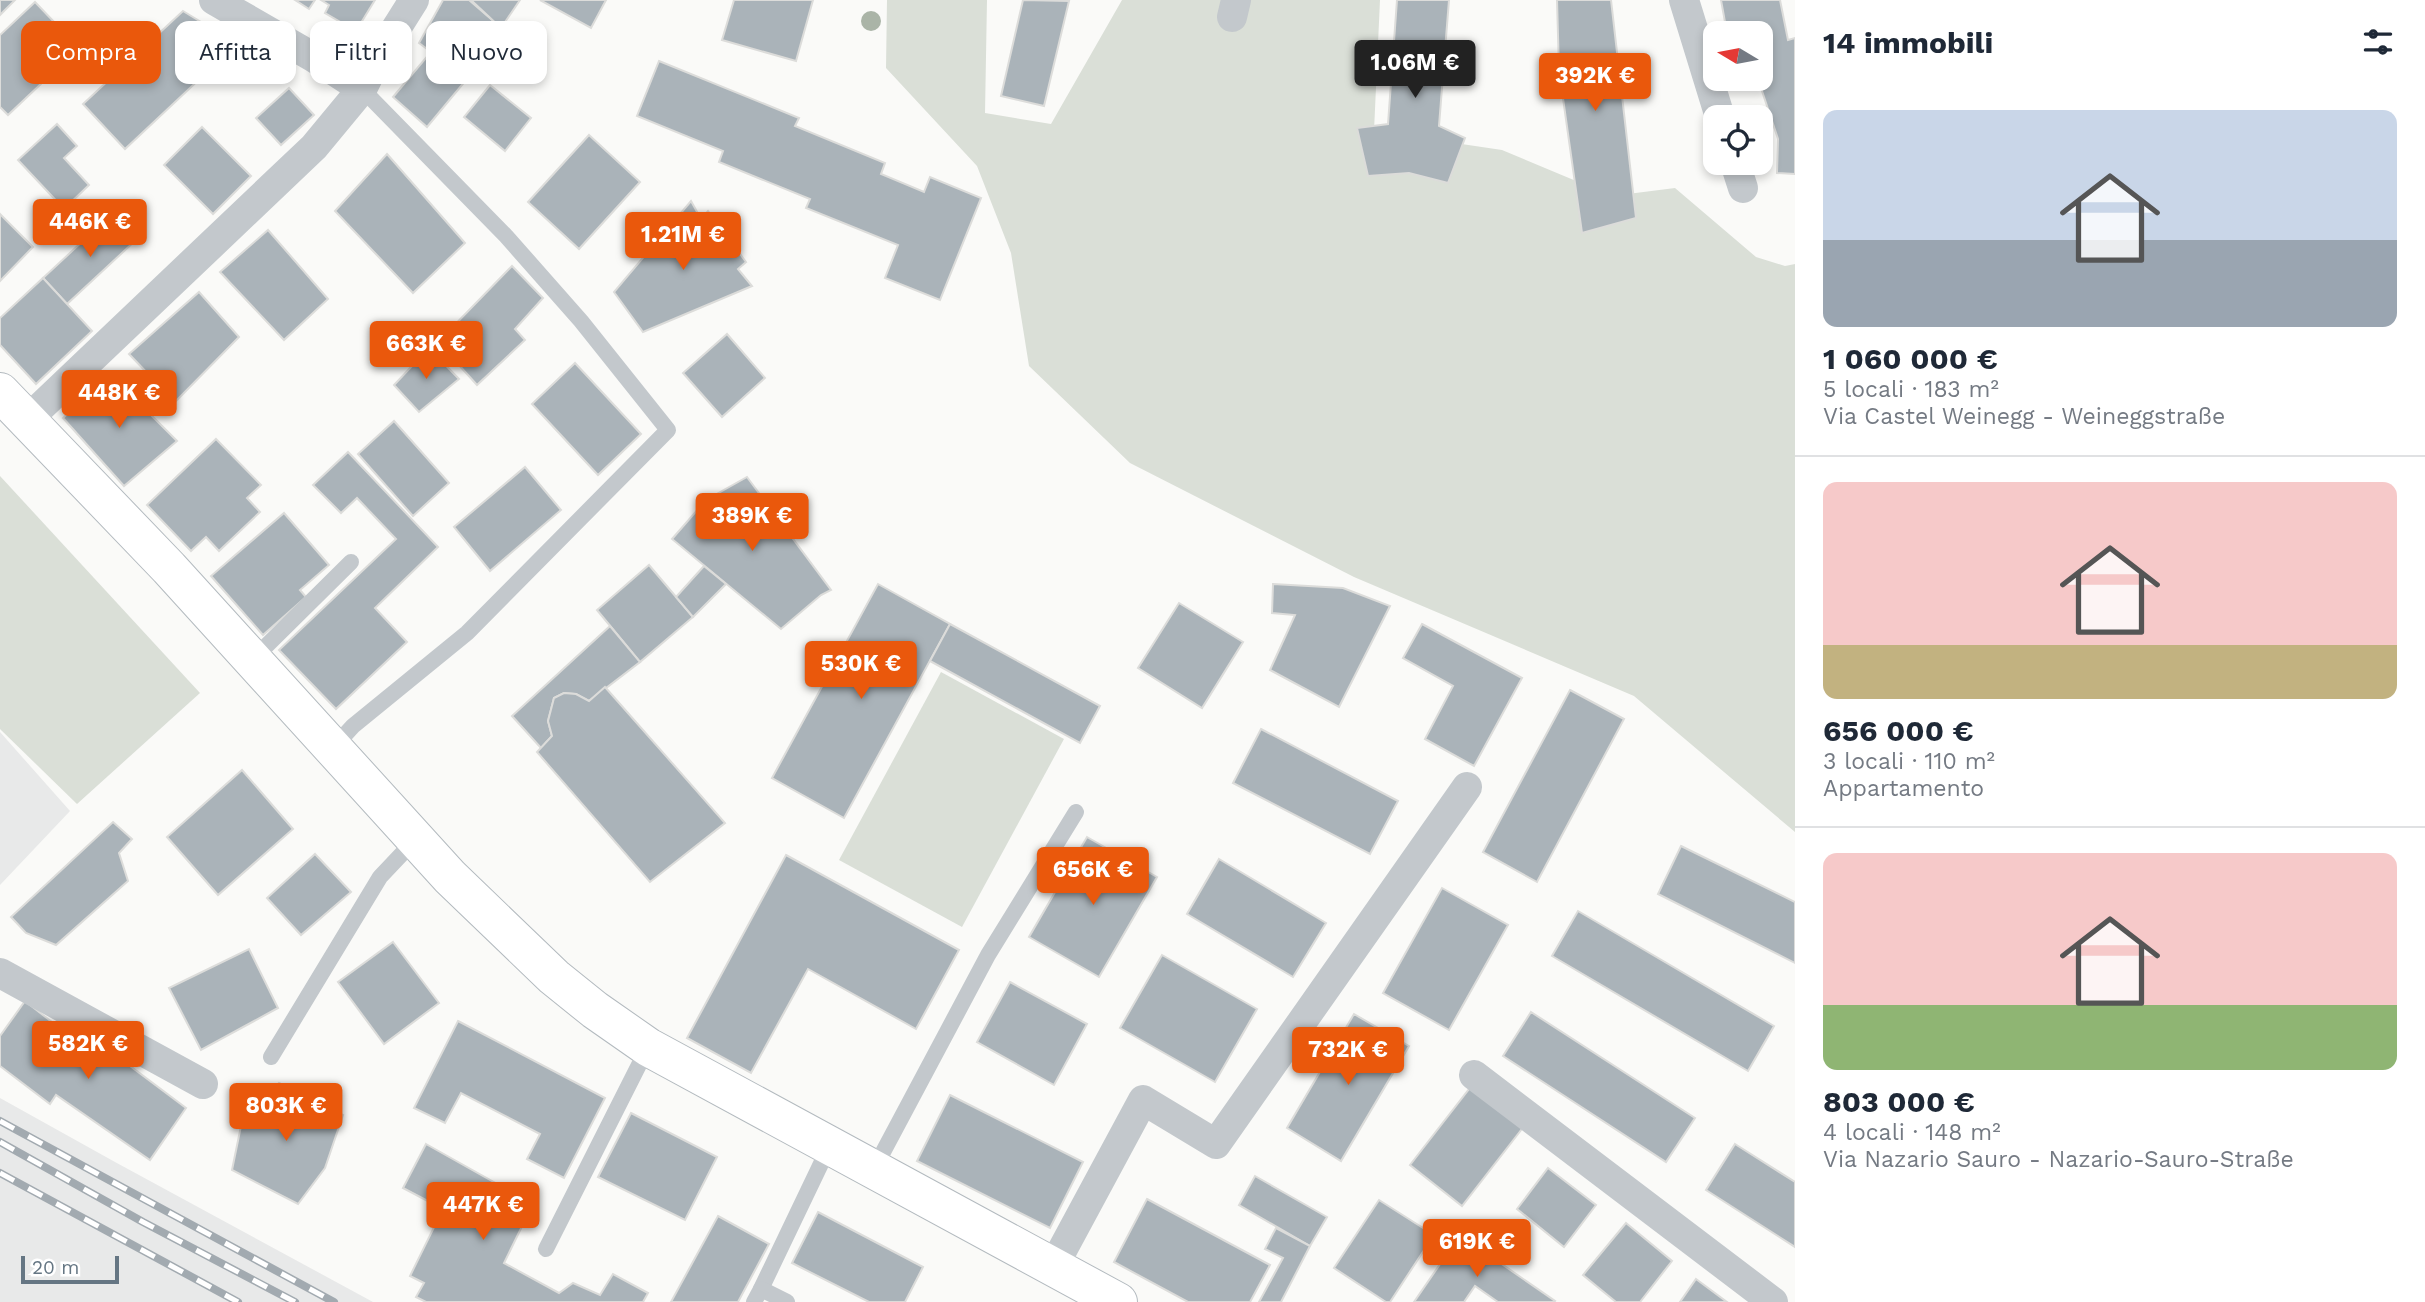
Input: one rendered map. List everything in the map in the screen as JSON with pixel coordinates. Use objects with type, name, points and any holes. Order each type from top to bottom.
[{"type":"street","points":[[214,0],[313,57],[362,89]]},
{"type":"street","points":[[27,419],[314,147],[362,89],[377,59],[414,0]]},
{"type":"street","points":[[1684,0],[1716,105]]},
{"type":"street","points":[[0,392],[169,568],[450,877],[554,976],[595,1010],[648,1047],[1118,1302]]},
{"type":"street","points":[[1053,1267],[1143,1100],[1216,1144],[1468,787]]},
{"type":"street","points":[[0,973],[203,1084]]},
{"type":"street","points":[[1474,1075],[1773,1302]]},
{"type":"lane","points":[[332,749],[353,726],[467,632],[668,430],[581,321],[506,236],[362,89]]},
{"type":"lane","points":[[252,660],[351,562]]},
{"type":"lane","points":[[873,1171],[988,956],[1076,812]]},
{"type":"lane","points":[[271,1057],[380,877],[415,840]]},
{"type":"lane","points":[[546,1249],[648,1047]]},
{"type":"lane","points":[[787,1302],[758,1295],[829,1147]]},
{"type":"shaded area","points":[[887,0],[987,0],[985,113],[1051,124],[1122,0],[1380,0],[1374,131],[1502,150],[1612,196],[1675,188],[1756,257],[1785,266],[1795,264],[1795,832],[1634,696],[1354,577],[1130,463],[1029,366],[1011,253],[977,166],[886,68]]},
{"type":"shaded area","points":[[0,476],[200,693],[77,804],[0,729]]},
{"type":"shaded area","points":[[941,672],[1064,739],[962,927],[839,860]]},
{"type":"shaded area","points":[[0,732],[70,811],[0,885]]},
{"type":"shaded area","points":[[0,1098],[115,1162],[373,1302],[0,1302]]},
{"type":"building","points":[[0,0],[15,0],[0,15]]},
{"type":"building","points":[[295,0],[315,0],[309,9]]},
{"type":"building","points":[[321,0],[375,0],[362,21],[339,21],[325,13],[329,5]]},
{"type":"building","points":[[443,0],[469,0],[493,21],[431,21]]},
{"type":"building","points":[[471,0],[520,0],[506,21],[494,21]]},
{"type":"building","points":[[540,0],[606,0],[591,28]]},
{"type":"building","points":[[734,0],[813,0],[796,61],[722,40]]},
{"type":"building","points":[[1023,0],[1069,1],[1044,106],[1001,96]]},
{"type":"building","points":[[1397,0],[1449,0],[1439,126],[1465,138],[1448,183],[1409,173],[1368,176],[1357,128],[1388,124]]},
{"type":"building","points":[[1557,0],[1611,0],[1636,218],[1582,233],[1559,70]]},
{"type":"building","points":[[1721,0],[1780,0],[1788,40],[1795,38],[1795,174],[1777,173],[1778,139],[1773,124],[1773,105],[1767,105],[1762,91],[1773,91],[1773,21],[1725,21]]},
{"type":"building","points":[[35,2],[53,21],[21,21],[21,84],[41,84],[8,115],[0,107],[0,35]]},
{"type":"building","points":[[183,11],[199,21],[175,21],[175,84],[194,84],[125,149],[83,104],[105,84],[161,84],[161,31]]},
{"type":"building","points":[[426,30],[426,48],[419,43]]},
{"type":"building","points":[[426,58],[426,84],[463,84],[427,127],[393,97],[404,84],[412,84],[412,74]]},
{"type":"building","points":[[659,61],[799,118],[795,126],[885,163],[881,174],[924,192],[930,177],[981,198],[940,300],[885,278],[898,245],[806,208],[810,199],[719,162],[723,151],[637,116]]},
{"type":"building","points":[[490,85],[531,118],[505,151],[464,117]]},
{"type":"building","points":[[289,88],[314,115],[281,145],[256,118]]},
{"type":"building","points":[[57,124],[77,146],[64,158],[89,185],[64,209],[18,160]]},
{"type":"building","points":[[202,127],[251,176],[213,214],[164,165]]},
{"type":"building","points":[[589,135],[640,182],[579,249],[528,202]]},
{"type":"building","points":[[387,154],[465,243],[413,293],[335,211]]},
{"type":"building","points":[[691,201],[701,219],[708,211],[746,262],[738,269],[752,286],[643,332],[614,292]]},
{"type":"building","points":[[0,214],[33,247],[0,281]]},
{"type":"building","points":[[112,214],[136,240],[67,304],[43,278]]},
{"type":"building","points":[[268,230],[328,299],[284,340],[220,272]]},
{"type":"building","points":[[512,266],[543,298],[515,329],[525,340],[477,385],[438,342]]},
{"type":"building","points":[[43,278],[92,331],[36,384],[0,345],[0,318]]},
{"type":"building","points":[[199,292],[239,337],[175,402],[129,354]]},
{"type":"building","points":[[727,334],[765,378],[722,417],[683,373]]},
{"type":"building","points":[[429,348],[459,379],[419,412],[394,385]]},
{"type":"building","points":[[575,363],[641,434],[598,475],[532,404]]},
{"type":"building","points":[[110,374],[177,441],[124,486],[63,418]]},
{"type":"building","points":[[394,421],[449,483],[413,516],[358,454]]},
{"type":"building","points":[[216,439],[261,485],[247,498],[260,512],[219,551],[206,537],[191,551],[147,505]]},
{"type":"building","points":[[348,452],[438,547],[375,608],[407,642],[336,709],[279,650],[396,539],[357,498],[341,513],[313,485]]},
{"type":"building","points":[[525,467],[561,510],[490,571],[454,527]]},
{"type":"building","points":[[747,477],[831,590],[821,595],[781,629],[672,539],[706,500]]},
{"type":"building","points":[[284,513],[329,565],[300,590],[306,597],[263,635],[211,576]]},
{"type":"building","points":[[649,565],[693,617],[640,662],[597,610]]},
{"type":"building","points":[[704,566],[726,584],[693,617],[676,597]]},
{"type":"building","points":[[878,584],[950,624],[844,818],[772,778]]},
{"type":"building","points":[[1273,584],[1343,588],[1390,606],[1339,707],[1270,670],[1295,615],[1272,613]]},
{"type":"building","points":[[1179,603],[1243,642],[1202,708],[1138,668]]},
{"type":"building","points":[[950,624],[1100,706],[1080,743],[930,661]]},
{"type":"building","points":[[1422,624],[1522,678],[1474,766],[1425,739],[1453,686],[1403,658]]},
{"type":"building","points":[[610,626],[640,662],[589,701],[576,694],[564,693],[554,698],[548,721],[552,736],[541,748],[512,716]]},
{"type":"building","points":[[605,687],[725,823],[650,882],[537,752],[552,736],[548,721],[554,698],[564,693],[576,694],[589,701]]},
{"type":"building","points":[[1570,690],[1624,719],[1537,882],[1483,852]]},
{"type":"building","points":[[1261,729],[1398,801],[1370,854],[1233,783]]},
{"type":"building","points":[[242,770],[293,829],[218,895],[167,837]]},
{"type":"building","points":[[113,822],[132,839],[119,853],[128,881],[56,945],[26,933],[11,917]]},
{"type":"building","points":[[1087,837],[1157,877],[1099,977],[1029,937]]},
{"type":"building","points":[[1681,846],[1795,902],[1795,963],[1658,894]]},
{"type":"building","points":[[315,854],[351,892],[301,935],[267,898]]},
{"type":"building","points":[[786,855],[959,950],[916,1029],[808,969],[751,1073],[687,1038]]},
{"type":"building","points":[[1219,859],[1326,923],[1293,977],[1187,914]]},
{"type":"building","points":[[1442,888],[1508,925],[1449,1030],[1383,993]]},
{"type":"building","points":[[1578,911],[1774,1026],[1748,1071],[1552,956]]},
{"type":"building","points":[[393,942],[439,1003],[384,1044],[338,982]]},
{"type":"building","points":[[249,949],[278,1008],[201,1050],[169,988]]},
{"type":"building","points":[[1162,955],[1257,1009],[1215,1082],[1120,1028]]},
{"type":"building","points":[[1010,982],[1087,1024],[1054,1085],[977,1042]]},
{"type":"building","points":[[25,1001],[98,1058],[106,1048],[186,1108],[150,1160],[56,1095],[50,1104],[0,1066],[0,1036]]},
{"type":"building","points":[[1531,1012],[1695,1118],[1666,1162],[1503,1056]]},
{"type":"building","points":[[1354,1014],[1409,1046],[1341,1161],[1287,1128]]},
{"type":"building","points":[[458,1021],[605,1098],[564,1178],[527,1159],[540,1134],[461,1093],[445,1123],[414,1108]]},
{"type":"building","points":[[279,1083],[343,1115],[325,1168],[298,1204],[232,1170],[242,1121]]},
{"type":"building","points":[[1473,1084],[1525,1125],[1462,1206],[1410,1165]]},
{"type":"building","points":[[950,1095],[1083,1162],[1050,1228],[917,1161]]},
{"type":"building","points":[[631,1113],[717,1157],[685,1220],[598,1177]]},
{"type":"building","points":[[426,1144],[533,1204],[504,1263],[559,1293],[573,1283],[600,1295],[613,1274],[648,1293],[643,1302],[426,1302],[416,1297],[424,1283],[410,1276],[443,1209],[403,1188]]},
{"type":"building","points":[[1735,1144],[1795,1182],[1795,1247],[1706,1190]]},
{"type":"building","points":[[1548,1168],[1596,1205],[1564,1247],[1517,1209]]},
{"type":"building","points":[[1255,1176],[1327,1217],[1310,1246],[1239,1205]]},
{"type":"building","points":[[1147,1199],[1270,1265],[1250,1302],[1188,1302],[1114,1262]]},
{"type":"building","points":[[1379,1200],[1434,1235],[1390,1302],[1334,1268]]},
{"type":"building","points":[[818,1212],[923,1267],[905,1302],[869,1302],[792,1263]]},
{"type":"building","points":[[718,1216],[769,1244],[738,1302],[671,1302]]},
{"type":"building","points":[[1626,1223],[1672,1261],[1640,1302],[1616,1302],[1583,1275]]},
{"type":"building","points":[[1276,1228],[1310,1246],[1281,1302],[1259,1302],[1283,1258],[1265,1249]]},
{"type":"building","points":[[1460,1235],[1555,1301],[1498,1302],[1475,1286],[1464,1302],[1414,1302]]},
{"type":"building","points":[[1696,1279],[1727,1302],[1680,1302]]},
{"type":"railway","points":[[0,1121],[334,1302]]},
{"type":"railway","points":[[0,1142],[143,1222],[295,1302]]},
{"type":"railway","points":[[0,1173],[238,1302]]}]
